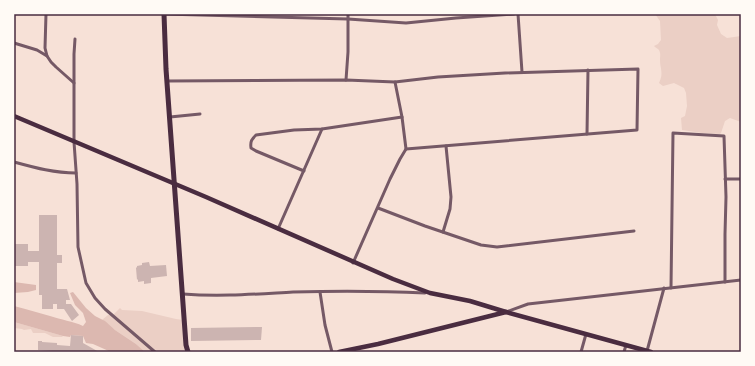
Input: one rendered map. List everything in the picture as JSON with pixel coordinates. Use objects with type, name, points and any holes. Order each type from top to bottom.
[{"type":"main road","points":[[164,14],[167,81],[186,345],[188,352]]},
{"type":"main road","points":[[14,116],[204,196],[354,263],[430,293],[470,302],[649,351]]},
{"type":"main road","points":[[339,352],[506,312]]},
{"type":"street","points":[[46,14],[45,48],[47,56],[51,62],[74,83]]},
{"type":"street","points":[[164,14],[348,19],[406,23],[449,18],[514,14]]},
{"type":"street","points":[[346,80],[348,14]]},
{"type":"street","points":[[518,14],[522,72]]},
{"type":"street","points":[[75,39],[74,142],[78,247],[86,283],[95,298],[155,352]]},
{"type":"street","points":[[14,43],[37,50],[47,56]]},
{"type":"street","points":[[167,81],[346,80],[395,82],[438,77],[522,72],[638,69],[637,130],[406,149]]},
{"type":"street","points":[[588,70],[588,134]]},
{"type":"street","points":[[354,263],[400,159],[406,149],[402,117],[395,82]]},
{"type":"street","points":[[170,117],[200,114]]},
{"type":"street","points":[[304,171],[251,148],[250,144],[252,139],[256,135],[294,130],[322,129],[402,117]]},
{"type":"street","points":[[278,229],[322,129]]},
{"type":"street","points":[[671,288],[673,133],[724,136],[726,197],[725,282]]},
{"type":"street","points":[[443,232],[450,209],[451,198],[446,146]]},
{"type":"street","points":[[14,162],[42,170],[76,172]]},
{"type":"street","points":[[725,179],[741,179]]},
{"type":"street","points":[[378,208],[481,245],[496,247],[634,230]]},
{"type":"street","points":[[506,312],[528,304],[741,280]]},
{"type":"street","points":[[649,351],[664,288]]},
{"type":"street","points":[[183,294],[208,296],[366,291],[430,293]]},
{"type":"street","points":[[320,292],[325,325],[332,352]]},
{"type":"street","points":[[581,352],[586,334]]},
{"type":"street","points":[[624,352],[626,345]]},
{"type":"shaded area","points":[[655,14],[715,14],[718,20],[717,25],[721,34],[727,38],[741,36],[741,122],[730,118],[725,121],[720,134],[682,130],[681,118],[685,116],[687,106],[686,93],[684,88],[674,83],[663,86],[659,83],[662,74],[660,54],[659,50],[654,46],[661,40],[660,21]]},
{"type":"shaded area","points":[[14,282],[36,285],[36,290],[14,293]]},
{"type":"shaded area","points":[[73,292],[86,308],[95,316],[105,321],[145,352],[111,352],[93,344],[86,343],[83,336],[63,336],[14,322],[14,306],[83,326],[86,322],[83,313],[75,305],[70,293]]},
{"type":"shaded area","points":[[120,308],[122,310],[142,311],[183,320],[187,352],[145,352],[102,320],[108,315],[113,315]]},
{"type":"shaded area","points":[[14,322],[63,336],[53,337],[45,333],[33,333],[31,329],[24,330],[14,328]]},
{"type":"building","points":[[39,215],[57,215],[57,255],[62,255],[62,263],[57,263],[57,289],[67,289],[70,300],[66,300],[66,304],[71,304],[79,315],[72,321],[64,309],[57,309],[57,304],[53,304],[53,309],[42,309],[42,295],[39,295],[39,262],[28,262],[28,266],[14,266],[14,244],[28,244],[28,251],[39,251]]},
{"type":"building","points":[[149,262],[150,266],[166,265],[167,276],[151,278],[151,283],[144,284],[144,281],[138,282],[137,266],[142,265],[142,263]]},
{"type":"building","points":[[262,327],[261,340],[191,341],[191,328]]},
{"type":"building","points":[[71,335],[83,336],[83,343],[99,352],[52,352],[38,350],[38,341],[70,346]]}]
